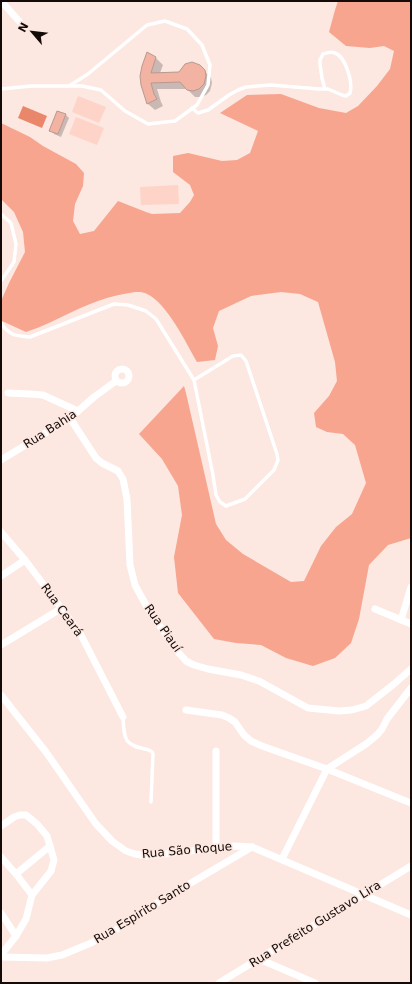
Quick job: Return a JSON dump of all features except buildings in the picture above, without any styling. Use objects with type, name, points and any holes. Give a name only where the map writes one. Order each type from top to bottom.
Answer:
[{"type":"street","points":[[1,1],[19,21]]},
{"type":"street","name":"Rua Bahia","points":[[1,460],[70,418],[94,397],[116,381]]},
{"type":"street","points":[[8,393],[43,396],[78,411]]},
{"type":"street","name":"Rua Piauí","points":[[70,418],[96,458],[102,463],[118,471],[123,479],[127,499],[130,565],[135,585],[148,609],[186,661],[194,666],[241,674],[259,681],[308,708],[339,711],[352,710],[366,706],[411,669]]},
{"type":"street","name":"Rua Ceará","points":[[1,532],[25,560],[80,632],[123,717]]},
{"type":"street","points":[[1,576],[25,560]]},
{"type":"street","points":[[401,620],[411,587]]},
{"type":"street","points":[[1,644],[62,608]]},
{"type":"street","points":[[375,609],[411,624]]},
{"type":"street","points":[[282,859],[327,769],[366,744],[377,735],[387,719],[411,688]]},
{"type":"street","name":"Rua São Roque","points":[[1,695],[46,752],[96,824],[112,841],[126,851],[146,856],[216,847],[252,847],[411,915]]},
{"type":"street","points":[[186,710],[222,715],[235,722],[244,735],[251,741],[327,769],[411,803]]},
{"type":"street","points":[[216,751],[216,847]]},
{"type":"street","points":[[1,826],[14,817],[26,815],[37,824],[47,836],[54,860],[52,871],[32,895],[26,919],[16,936],[1,956]]},
{"type":"street","points":[[16,874],[50,846]]},
{"type":"street","name":"Rua Espirito Santo","points":[[1,956],[47,958],[91,943],[252,847]]},
{"type":"street","points":[[1,857],[32,895]]},
{"type":"street","name":"Rua Prefeito Gustavo Lira","points":[[219,983],[411,866]]},
{"type":"street","points":[[1,913],[16,936]]},
{"type":"street","points":[[259,959],[315,983]]},
{"type":"lane","points":[[1,89],[31,86],[69,86],[82,86],[102,90],[125,111],[148,124],[175,121],[197,105],[208,85],[210,65],[202,45],[187,29],[165,22],[147,25],[88,74],[69,86]]},
{"type":"lane","points":[[192,108],[198,113],[208,110],[238,90],[246,87],[271,85],[319,89],[325,89],[328,89],[346,96],[350,93],[351,88],[345,63],[337,53],[331,52],[323,54],[320,60],[325,89]]},
{"type":"lane","points":[[1,214],[11,223],[16,244],[14,262],[1,281]]},
{"type":"lane","points":[[1,323],[5,329],[16,336],[30,337],[114,304],[128,305],[146,310],[156,319],[194,380],[216,495],[220,502],[226,506],[245,499],[274,470],[278,460],[277,454],[246,361],[241,355],[233,356],[194,380]]},
{"type":"lane","points":[[123,717],[124,736],[128,742],[133,746],[149,750],[153,754],[151,802]]},
{"type":"shaded area","points":[[338,1],[411,1],[411,538],[388,545],[369,565],[359,619],[351,643],[335,658],[313,666],[286,658],[261,645],[214,639],[178,593],[174,557],[182,515],[178,486],[162,459],[139,434],[184,386],[216,524],[226,540],[243,554],[291,582],[304,581],[321,546],[336,527],[352,514],[366,483],[355,445],[343,434],[327,432],[316,427],[314,413],[329,396],[337,381],[335,362],[318,302],[300,294],[281,292],[251,296],[219,311],[213,328],[218,346],[215,360],[197,362],[169,314],[154,299],[143,292],[133,292],[99,301],[26,332],[2,321],[1,301],[25,252],[23,232],[14,212],[1,199],[1,123],[30,137],[76,164],[84,173],[83,186],[75,204],[73,221],[80,234],[94,231],[118,201],[152,214],[180,213],[194,195],[190,185],[173,172],[173,156],[188,153],[222,161],[237,160],[250,153],[258,131],[220,113],[247,95],[281,94],[319,108],[346,113],[358,106],[377,86],[390,69],[394,51],[384,46],[370,48],[346,46],[329,32]]},
{"type":"shaded area","points":[[78,96],[106,107],[99,123],[72,112]]},
{"type":"shaded area","points":[[23,106],[47,116],[42,128],[18,118]]},
{"type":"shaded area","points":[[76,117],[104,128],[97,145],[69,134]]},
{"type":"shaded area","points":[[178,185],[179,204],[141,205],[140,187]]}]
